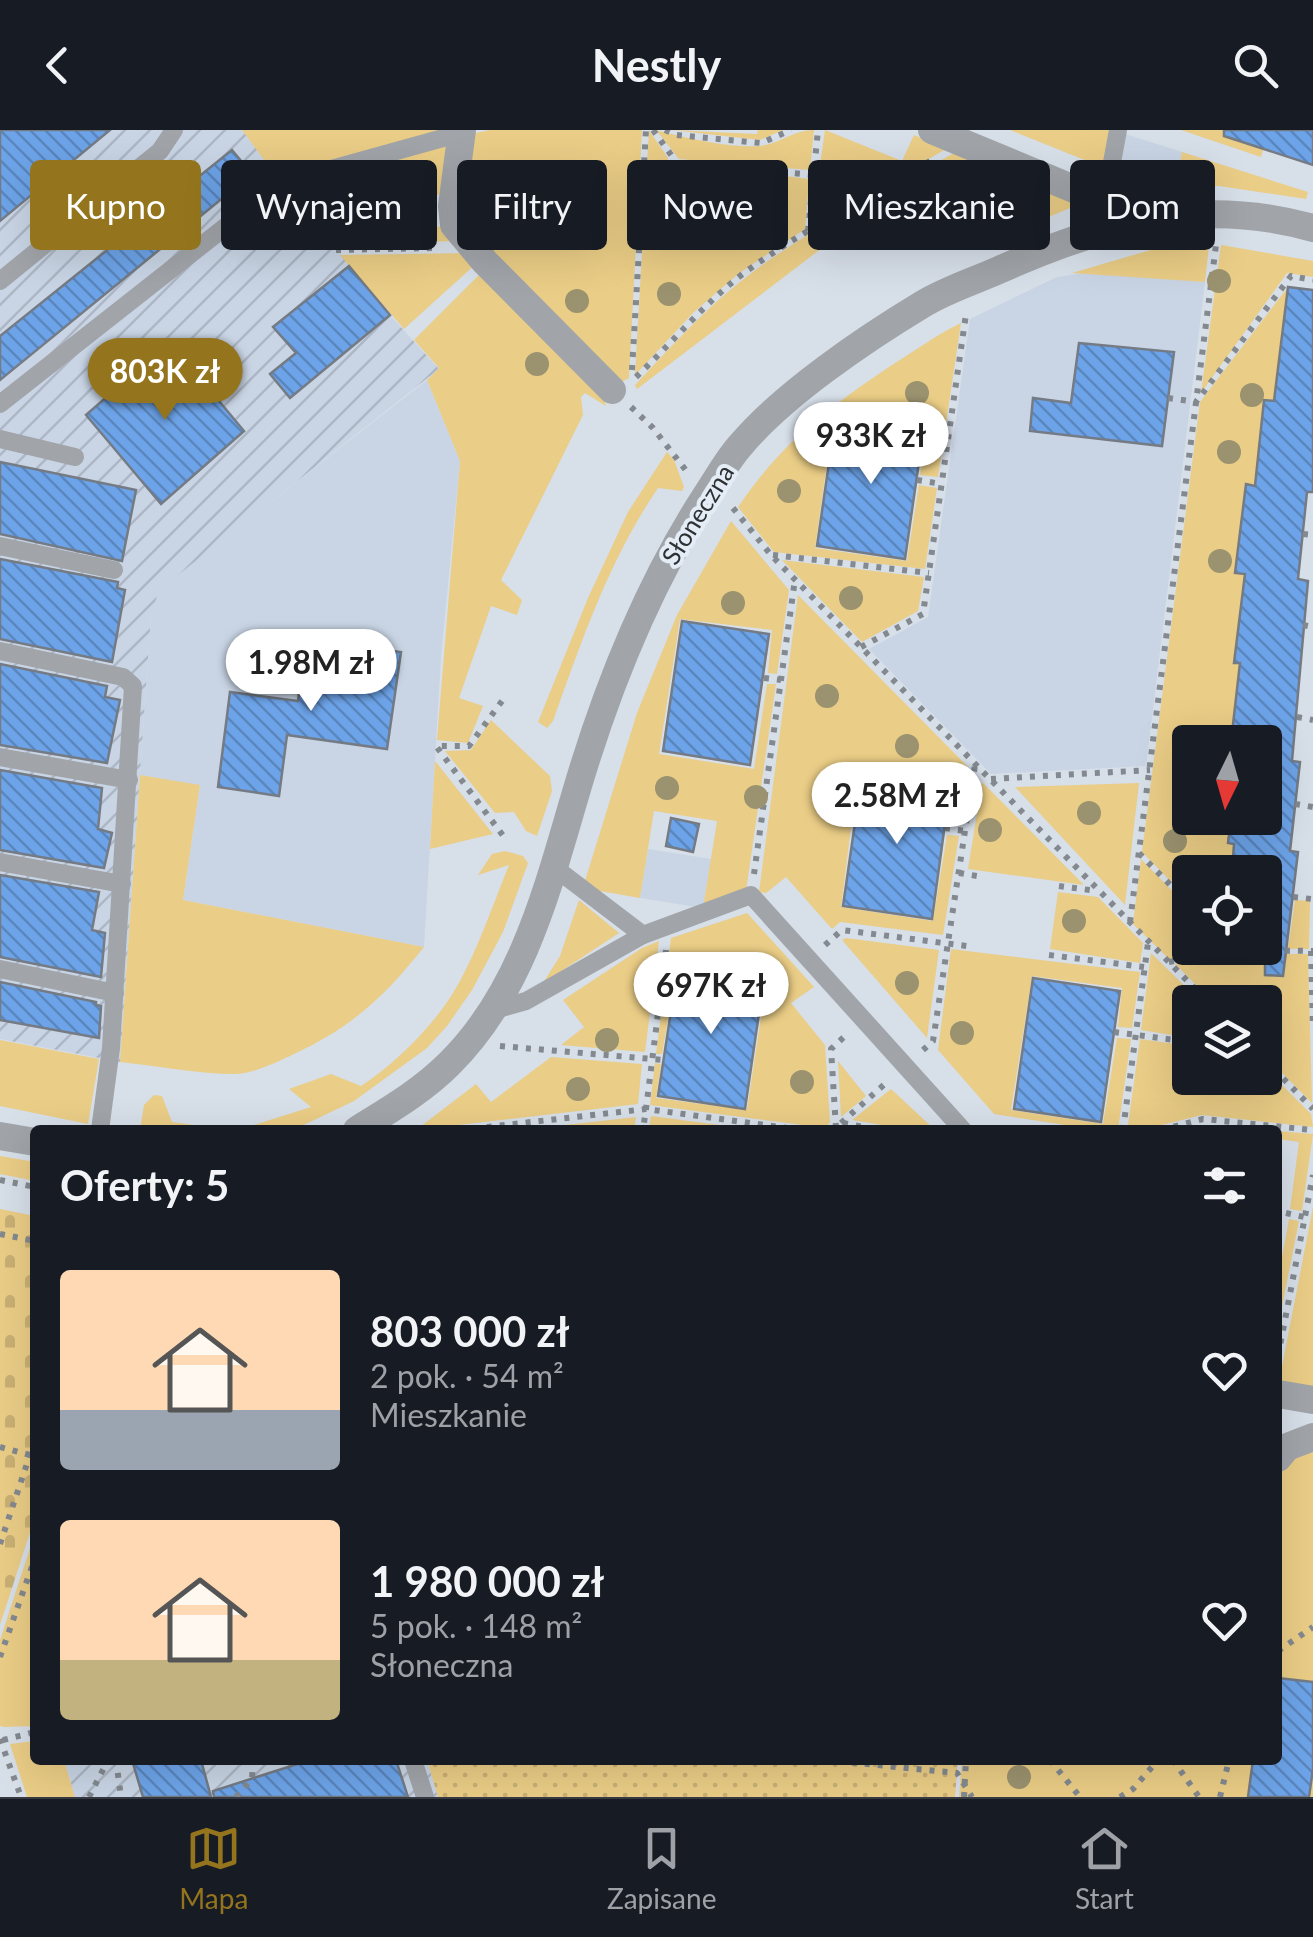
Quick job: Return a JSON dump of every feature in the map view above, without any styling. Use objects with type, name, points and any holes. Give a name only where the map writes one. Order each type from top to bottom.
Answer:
[{"type":"street","points":[[932,130],[1070,186]]},
{"type":"street","points":[[458,160],[461,131]]},
{"type":"street","points":[[457,169],[452,216],[457,229]]},
{"type":"street","name":"Słoneczna","points":[[1215,212],[1313,228]]},
{"type":"street","name":"Słoneczna","points":[[365,1125],[406,1100],[450,1064],[490,1011],[530,942],[581,776],[645,602],[678,539],[738,447],[828,370],[926,302],[1070,241]]},
{"type":"street","points":[[475,250],[612,390]]},
{"type":"street","points":[[0,1136],[30,1141]]},
{"type":"street","points":[[1282,1395],[1313,1400]]},
{"type":"street","points":[[1282,1453],[1313,1436]]},
{"type":"lane","points":[[0,281],[160,152],[174,130]]},
{"type":"lane","points":[[1112,160],[1118,130]]},
{"type":"lane","points":[[0,404],[281,183],[461,131]]},
{"type":"lane","points":[[0,439],[75,457]]},
{"type":"lane","points":[[0,546],[114,570]]},
{"type":"lane","points":[[0,652],[130,680],[134,694],[115,993],[101,1125]]},
{"type":"lane","points":[[0,757],[129,780]]},
{"type":"lane","points":[[0,862],[122,884]]},
{"type":"lane","points":[[554,868],[644,935]]},
{"type":"lane","points":[[490,1011],[526,1002],[644,935],[751,895],[958,1125]]},
{"type":"lane","points":[[0,969],[115,993]]},
{"type":"lane","points":[[415,1765],[424,1797]]},
{"type":"path","points":[[649,130],[674,159]]},
{"type":"path","points":[[649,130],[632,382],[740,276],[808,232]]},
{"type":"path","points":[[665,130],[676,135],[761,143],[790,130]]},
{"type":"path","points":[[815,160],[818,130]]},
{"type":"path","points":[[932,160],[963,142]]},
{"type":"path","points":[[1130,923],[1214,260]]},
{"type":"path","points":[[1196,402],[1291,276],[1313,280]]},
{"type":"path","points":[[861,648],[923,614],[971,282]]},
{"type":"path","points":[[612,390],[653,428],[692,478]]},
{"type":"path","points":[[1168,398],[1196,402]]},
{"type":"path","points":[[917,480],[942,484]]},
{"type":"path","points":[[729,503],[771,555],[1191,985]]},
{"type":"path","points":[[1303,534],[1313,535]]},
{"type":"path","points":[[771,555],[929,572]]},
{"type":"path","points":[[751,895],[795,579]]},
{"type":"path","points":[[1303,626],[1313,627]]},
{"type":"path","points":[[764,678],[781,680]]},
{"type":"path","points":[[502,701],[469,746],[436,746],[504,837]]},
{"type":"path","points":[[1297,717],[1313,720]]},
{"type":"path","points":[[933,1041],[975,764]]},
{"type":"path","points":[[990,779],[1150,770]]},
{"type":"path","points":[[1295,804],[1313,807]]},
{"type":"path","points":[[944,828],[965,831]]},
{"type":"path","points":[[1139,853],[1172,887]]},
{"type":"path","points":[[958,873],[978,876]]},
{"type":"path","points":[[1059,886],[1099,892]]},
{"type":"path","points":[[1292,897],[1312,899]]},
{"type":"path","points":[[644,1125],[669,927]]},
{"type":"path","points":[[809,960],[842,930],[967,946]]},
{"type":"path","points":[[1126,1125],[1148,942]]},
{"type":"path","points":[[1282,950],[1312,951],[1313,1029]]},
{"type":"path","points":[[1049,955],[1144,967]]},
{"type":"path","points":[[1168,962],[1172,961]]},
{"type":"path","points":[[836,1125],[831,1049],[863,1020]]},
{"type":"path","points":[[1114,1032],[1172,1039]]},
{"type":"path","points":[[496,1046],[664,1060]]},
{"type":"path","points":[[1282,1077],[1313,1108]]},
{"type":"path","points":[[507,1125],[646,1110],[763,1125]]},
{"type":"path","points":[[1180,1125],[1203,1119],[1263,1125]]},
{"type":"path","points":[[1282,1127],[1313,1130]]},
{"type":"path","points":[[1282,1335],[1313,1174]]},
{"type":"path","points":[[0,1180],[30,1186]]},
{"type":"path","points":[[1286,1213],[1304,1217]]},
{"type":"path","points":[[0,1234],[30,1240]]},
{"type":"path","points":[[0,1447],[30,1455],[0,1544]]},
{"type":"path","points":[[0,1657],[30,1572]]},
{"type":"path","points":[[1282,1648],[1313,1627]]},
{"type":"path","points":[[21,1797],[1,1740],[30,1733]]},
{"type":"path","points":[[89,1797],[105,1765]]},
{"type":"path","points":[[117,1765],[121,1797]]},
{"type":"path","points":[[236,1797],[252,1779],[253,1765]]},
{"type":"path","points":[[876,1765],[957,1773],[972,1797]]},
{"type":"path","points":[[964,1797],[966,1765]]},
{"type":"path","points":[[1054,1765],[1080,1797]]},
{"type":"path","points":[[1120,1797],[1133,1789],[1154,1765]]},
{"type":"path","points":[[1177,1765],[1199,1797]]},
{"type":"path","points":[[1220,1797],[1228,1765]]},
{"type":"shaded area","points":[[0,130],[242,130],[266,160],[221,160],[221,250],[338,250],[439,369],[159,590],[151,615],[120,1062],[0,1039]]},
{"type":"shaded area","points":[[1122,133],[1182,152],[1181,160],[1118,160]]},
{"type":"shaded area","points":[[1091,272],[1205,282],[1146,766],[991,774],[869,649],[928,617],[970,319],[1057,277]]},
{"type":"shaded area","points":[[427,380],[460,461],[441,657],[424,947],[183,900],[200,786],[140,775],[151,615],[159,589]]},
{"type":"shaded area","points":[[648,849],[711,859],[703,908],[640,898]]},
{"type":"shaded area","points":[[65,1765],[428,1765],[438,1797],[75,1797]]},
{"type":"green space","points":[[242,130],[449,130],[344,160],[264,160]]},
{"type":"green space","points":[[490,130],[642,130],[640,160],[627,160],[627,250],[636,250],[629,378],[614,386],[484,250],[607,250],[607,160],[466,160],[466,135]]},
{"type":"green space","points":[[649,130],[668,158],[647,160]]},
{"type":"green space","points":[[656,130],[707,142],[748,146],[767,145],[814,130],[808,170],[788,168],[788,160],[679,159]]},
{"type":"green space","points":[[671,130],[757,134],[758,130],[783,130],[760,140]]},
{"type":"green space","points":[[825,130],[900,160],[821,160]]},
{"type":"green space","points":[[1010,130],[1113,130],[1108,160],[1085,160]]},
{"type":"green space","points":[[1181,130],[1269,130],[1261,157]]},
{"type":"green space","points":[[914,135],[946,149],[927,160],[902,160]]},
{"type":"green space","points":[[449,139],[442,194],[437,195],[437,160],[379,160]]},
{"type":"green space","points":[[1182,152],[1207,160],[1180,160]]},
{"type":"green space","points":[[964,153],[977,160],[941,160]]},
{"type":"green space","points":[[1215,162],[1308,192],[1306,199],[1215,186]]},
{"type":"green space","points":[[788,176],[808,179],[805,229],[788,240]]},
{"type":"green space","points":[[1050,187],[1070,197],[1070,208],[1050,216]]},
{"type":"green space","points":[[448,225],[457,241],[437,242],[437,227]]},
{"type":"green space","points":[[808,235],[808,250],[820,250],[637,389],[635,385],[699,319]]},
{"type":"green space","points":[[1221,245],[1313,261],[1313,277],[1287,273],[1201,393]]},
{"type":"green space","points":[[642,250],[774,250],[738,274],[693,313],[635,375]]},
{"type":"green space","points":[[1151,250],[1209,250],[1205,282],[1072,273]]},
{"type":"green space","points":[[469,253],[477,263],[404,329],[340,255]]},
{"type":"green space","points":[[484,270],[600,385],[606,406],[585,393],[581,397],[583,415],[501,580],[522,600],[517,615],[491,606],[459,698],[483,706],[468,743],[437,740],[460,461],[427,380],[439,368],[414,340]]},
{"type":"green space","points":[[1288,287],[1274,401],[1264,400],[1255,486],[1245,484],[1235,572],[1245,574],[1234,662],[1240,663],[1233,725],[1172,725],[1172,835],[1229,835],[1228,842],[1234,844],[1233,855],[1172,855],[1172,883],[1142,852],[1200,402]]},
{"type":"green space","points":[[961,323],[938,477],[920,475],[927,425],[834,413],[815,548],[907,561],[919,485],[937,488],[925,569],[774,552],[738,507],[754,484],[825,413],[889,367]]},
{"type":"green space","points":[[667,452],[684,487],[682,491],[658,488],[625,543],[547,728],[538,722],[588,598],[628,512]]},
{"type":"green space","points":[[731,521],[789,590],[777,674],[768,673],[772,630],[680,619],[659,754],[754,769],[767,684],[776,684],[746,891],[703,908],[717,821],[654,811],[640,898],[594,890],[584,884],[637,713],[677,615]]},
{"type":"green space","points":[[782,560],[924,577],[918,611],[862,642]]},
{"type":"green space","points":[[798,595],[968,767],[961,825],[948,823],[953,786],[858,772],[841,907],[933,921],[947,835],[959,836],[943,935],[840,922],[832,929],[786,877],[766,893],[759,892]]},
{"type":"green space","points":[[491,720],[550,776],[552,791],[537,836],[526,831],[514,812],[495,813],[445,751],[471,750]]},
{"type":"green space","points":[[435,761],[493,834],[430,849]]},
{"type":"green space","points":[[140,775],[200,785],[183,900],[424,947],[381,996],[350,1021],[315,1044],[266,1067],[222,1074],[120,1062]]},
{"type":"green space","points":[[982,782],[1084,885],[968,869]]},
{"type":"green space","points":[[1139,783],[1125,905],[1015,787],[1016,787]]},
{"type":"green space","points":[[505,851],[523,856],[528,863],[503,932],[472,990],[447,1026],[427,1048],[354,1101],[303,1125],[254,1125],[311,1107],[289,1089],[331,1074],[361,1086],[387,1067],[435,1019],[461,980],[509,865],[478,875],[492,854]]},
{"type":"green space","points":[[1141,859],[1172,891],[1172,958],[1133,924]]},
{"type":"green space","points":[[1058,892],[1098,897],[1143,943],[1140,963],[1050,949]]},
{"type":"green space","points":[[579,900],[619,933],[543,983],[560,956]]},
{"type":"green space","points":[[1295,900],[1310,901],[1309,949],[1282,949],[1282,942],[1289,943]]},
{"type":"green space","points":[[747,913],[814,987],[791,1003],[825,1045],[828,1125],[650,1105],[655,1063],[661,1064],[656,1098],[747,1110],[767,978],[677,963],[662,1054],[656,1054],[671,938]]},
{"type":"green space","points":[[842,940],[939,950],[927,1038]]},
{"type":"green space","points":[[659,941],[645,1052],[561,1045],[584,1027],[563,1000]]},
{"type":"green space","points":[[951,949],[1140,972],[1132,1028],[1118,1027],[1122,988],[1032,976],[1011,1110],[1103,1124],[1117,1038],[1131,1039],[1119,1125],[1066,1125],[994,1114],[938,1050]]},
{"type":"green space","points":[[1151,953],[1184,985],[1172,985],[1172,1035],[1141,1030]]},
{"type":"green space","points":[[1282,954],[1308,954],[1312,1103],[1282,1073],[1282,985],[1196,985],[1176,965],[1282,965]]},
{"type":"green space","points":[[1140,1039],[1172,1043],[1172,1095],[1282,1095],[1282,1085],[1311,1114],[1313,1127],[1202,1115],[1162,1125],[1128,1125]]},
{"type":"green space","points":[[0,1040],[99,1059],[88,1124],[0,1106]]},
{"type":"green space","points":[[551,1057],[642,1064],[638,1104],[459,1125],[423,1125],[476,1084],[491,1102]]},
{"type":"green space","points":[[838,1061],[866,1096],[841,1117]]},
{"type":"green space","points":[[891,1089],[930,1125],[882,1125],[852,1120]]},
{"type":"green space","points":[[154,1095],[162,1096],[172,1122],[194,1125],[141,1125],[144,1105]]},
{"type":"green space","points":[[651,1116],[720,1125],[650,1125]]},
{"type":"green space","points":[[636,1117],[635,1125],[565,1125]]},
{"type":"green space","points":[[1282,1131],[1313,1134],[1302,1211],[1290,1209],[1299,1142],[1282,1140]]},
{"type":"green space","points":[[0,1156],[30,1161],[30,1180],[0,1174]]},
{"type":"green space","points":[[1313,1207],[1313,1392],[1282,1388],[1282,1366]]},
{"type":"green space","points":[[0,1209],[30,1215],[30,1532],[0,1625]]},
{"type":"green space","points":[[1289,1219],[1299,1221],[1282,1307],[1282,1257]]},
{"type":"green space","points":[[1313,1446],[1313,1797],[959,1797],[962,1765],[1282,1765],[1284,1463]]},
{"type":"green space","points":[[30,1548],[30,1726],[0,1726],[0,1640]]},
{"type":"green space","points":[[30,1742],[30,1765],[65,1765],[75,1797],[27,1797],[10,1744]]},
{"type":"green space","points":[[428,1765],[958,1765],[955,1797],[438,1797]]},
{"type":"building","points":[[0,130],[110,130],[74,160],[30,160],[30,196],[0,221]]},
{"type":"building","points":[[1224,130],[1313,130],[1313,165],[1224,136]]},
{"type":"building","points":[[232,150],[240,160],[221,160],[221,199],[201,216],[201,175]]},
{"type":"building","points":[[107,250],[159,250],[0,380],[0,336]]},
{"type":"building","points":[[349,266],[390,315],[290,398],[270,374],[296,353],[273,327]]},
{"type":"building","points":[[1288,287],[1313,290],[1313,492],[1307,492],[1298,579],[1308,581],[1292,761],[1300,762],[1290,851],[1298,852],[1283,976],[1265,975],[1265,965],[1282,965],[1282,855],[1233,855],[1234,844],[1228,843],[1229,835],[1282,835],[1282,725],[1233,725],[1240,663],[1234,663],[1245,574],[1235,573],[1246,484],[1255,486],[1264,400],[1274,401]]},
{"type":"building","points":[[170,342],[244,431],[161,504],[86,415]]},
{"type":"building","points":[[1079,343],[1174,352],[1162,446],[1030,431],[1033,398],[1071,403]]},
{"type":"building","points":[[836,414],[924,427],[905,559],[817,546]]},
{"type":"building","points":[[0,462],[136,490],[122,561],[0,534]]},
{"type":"building","points":[[0,559],[118,582],[117,588],[125,590],[112,662],[0,639]]},
{"type":"building","points":[[682,621],[769,634],[750,765],[663,751]]},
{"type":"building","points":[[306,640],[401,652],[387,749],[287,735],[279,796],[218,787],[230,692],[298,701]]},
{"type":"building","points":[[0,664],[107,686],[105,697],[120,700],[107,763],[0,745]]},
{"type":"building","points":[[0,770],[102,788],[98,829],[112,833],[104,868],[0,850]]},
{"type":"building","points":[[862,774],[950,787],[932,919],[843,906]]},
{"type":"building","points":[[671,818],[699,824],[693,852],[666,846]]},
{"type":"building","points":[[0,875],[99,892],[92,930],[105,933],[101,977],[0,957]]},
{"type":"building","points":[[678,965],[764,979],[745,1109],[658,1096]]},
{"type":"building","points":[[1033,978],[1120,991],[1101,1122],[1014,1109]]},
{"type":"building","points":[[0,982],[96,1002],[101,1006],[99,1038],[0,1020]]},
{"type":"building","points":[[1282,1678],[1313,1682],[1313,1769],[1309,1797],[1248,1797],[1252,1765],[1282,1765]]},
{"type":"building","points":[[133,1765],[202,1765],[211,1797],[143,1797]]},
{"type":"building","points":[[294,1765],[398,1765],[408,1797],[214,1797],[213,1791]]}]
